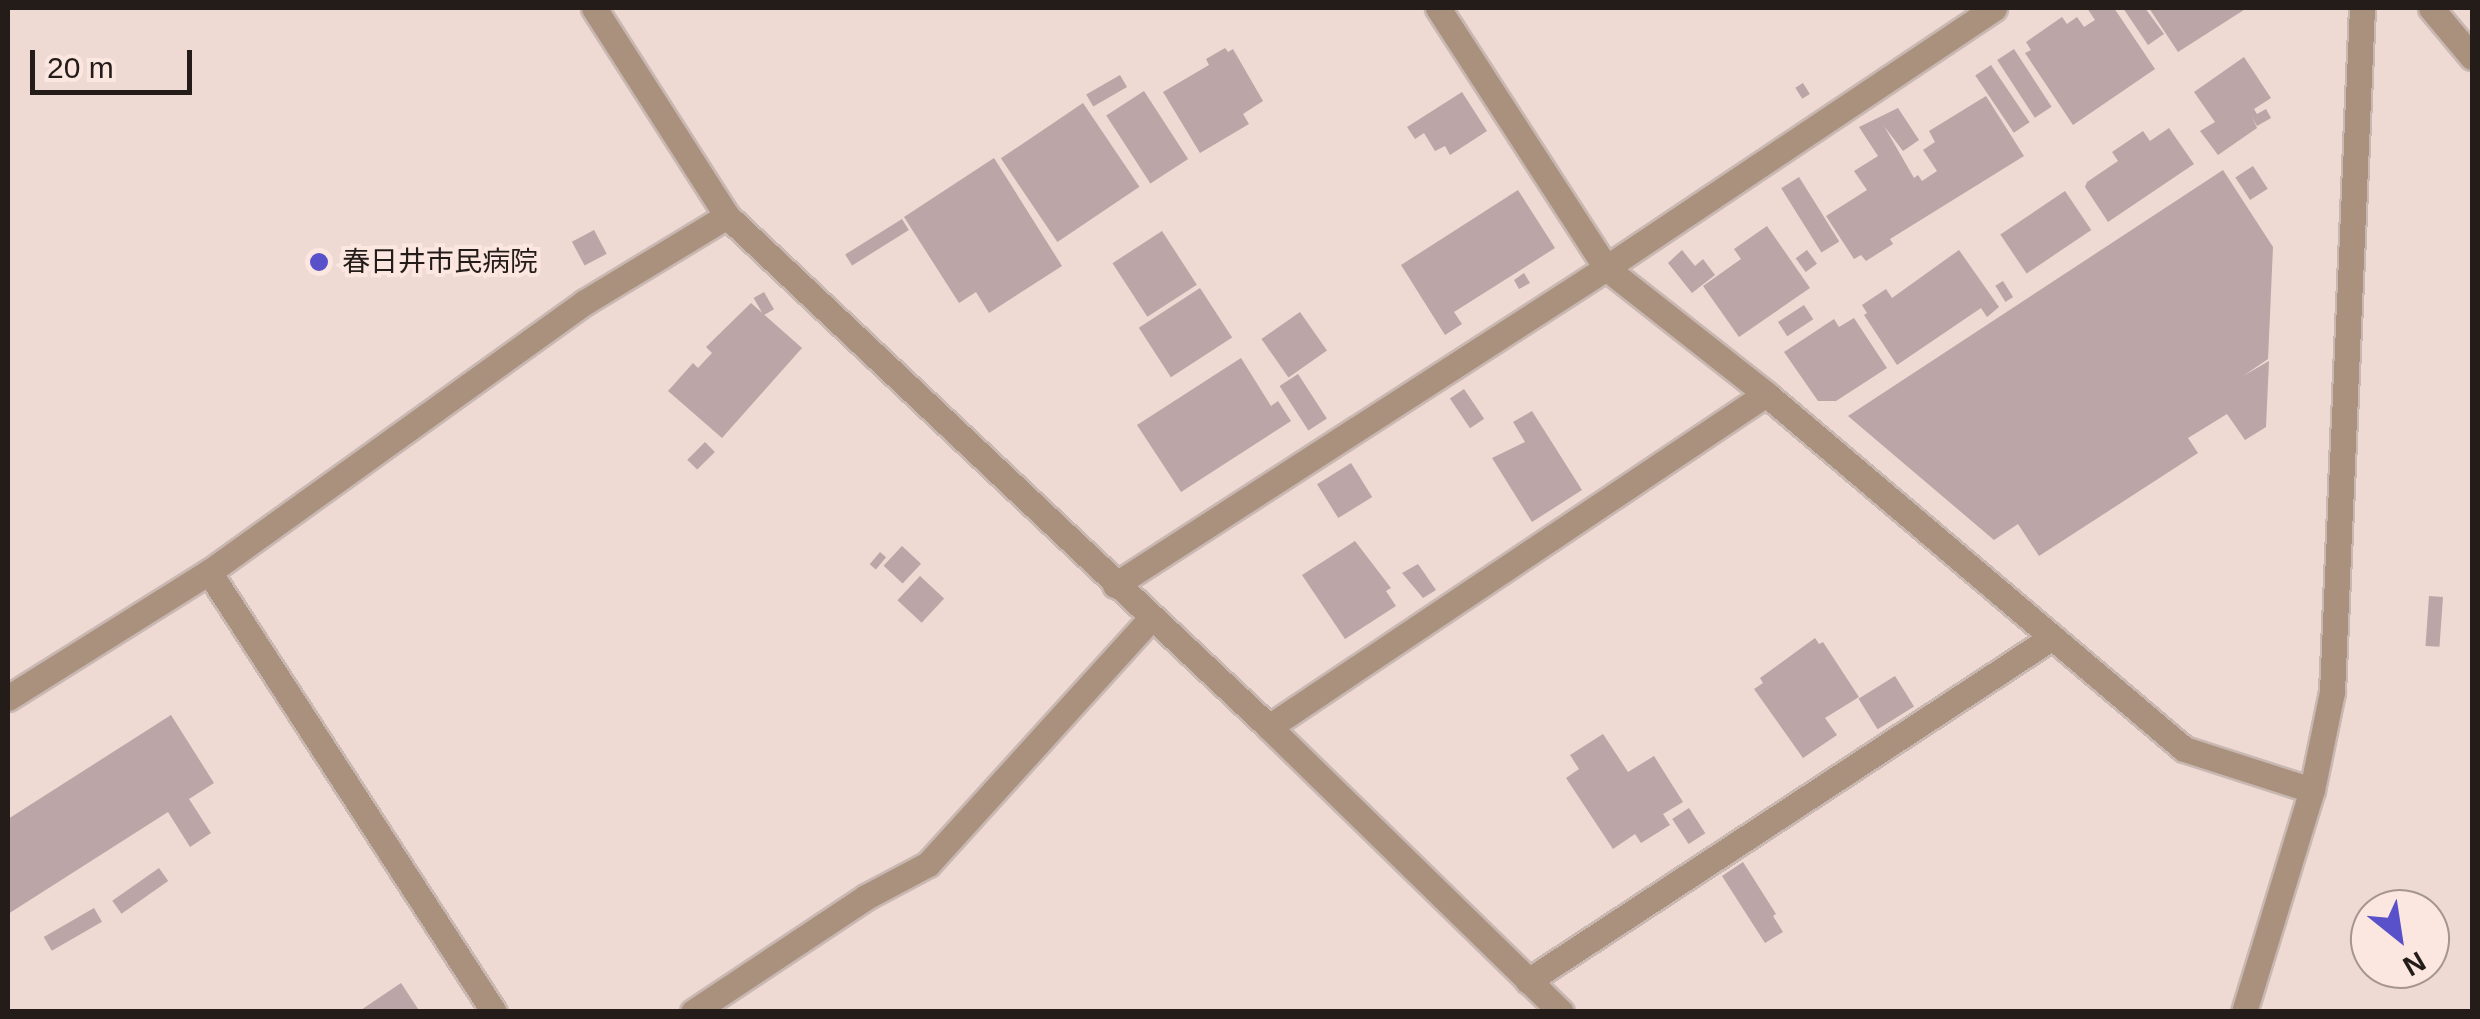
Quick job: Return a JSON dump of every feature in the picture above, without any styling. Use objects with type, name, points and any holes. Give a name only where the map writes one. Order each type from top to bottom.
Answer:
[{"type":"street","points":[[594,8],[727,216],[1268,727],[1561,1012]]},
{"type":"street","points":[[1438,8],[1606,268],[1766,394],[2184,749],[2312,790]]},
{"type":"street","points":[[1115,585],[1606,268],[1994,8]]},
{"type":"street","points":[[2244,1012],[2312,790],[2332,692],[2362,8]]},
{"type":"street","points":[[2431,8],[2472,57]]},
{"type":"street","points":[[8,698],[210,572],[585,302],[727,216]]},
{"type":"street","points":[[1268,727],[1766,394]]},
{"type":"street","points":[[210,572],[494,1012]]},
{"type":"street","points":[[693,1012],[866,897],[928,864],[1151,618]]},
{"type":"street","points":[[1528,981],[2051,638]]},
{"type":"building","points":[[2087,8],[2114,8],[2155,69],[2073,125],[2025,53],[2031,50],[2026,42],[2062,17],[2067,24],[2077,17],[2084,27],[2095,20]]},
{"type":"building","points":[[2123,8],[2145,8],[2164,34],[2148,45]]},
{"type":"building","points":[[2149,8],[2247,8],[2178,52]]},
{"type":"building","points":[[1225,48],[1228,52],[1233,49],[1263,101],[1243,114],[1249,124],[1200,153],[1163,92],[1209,65],[1206,59]]},
{"type":"building","points":[[2014,49],[2052,107],[2035,118],[1997,60]]},
{"type":"building","points":[[2244,57],[2271,98],[2254,109],[2257,114],[2266,109],[2271,118],[2257,126],[2252,117],[2257,128],[2218,155],[2200,131],[2215,122],[2194,92]]},
{"type":"building","points":[[1991,65],[2030,122],[2014,133],[1975,76]]},
{"type":"building","points":[[1120,75],[1127,87],[1093,107],[1086,94]]},
{"type":"building","points":[[1803,83],[1810,94],[1802,99],[1795,88]]},
{"type":"building","points":[[1144,91],[1188,159],[1150,183],[1106,116]]},
{"type":"building","points":[[1462,92],[1487,131],[1450,155],[1445,146],[1435,151],[1424,133],[1415,139],[1407,127]]},
{"type":"building","points":[[1986,96],[2024,156],[1890,239],[1893,244],[1866,261],[1861,255],[1854,259],[1826,216],[1867,190],[1854,171],[1878,156],[1859,127],[1898,108],[1919,140],[1903,151],[1884,126],[1914,178],[1918,175],[1922,181],[1937,171],[1923,150],[1935,142],[1929,131]]},
{"type":"building","points":[[1083,103],[1139,187],[1057,242],[1001,158]]},
{"type":"building","points":[[2169,128],[2194,164],[2108,222],[2085,187],[2087,182],[2118,161],[2112,152],[2143,131],[2150,141]]},
{"type":"building","points":[[994,158],[1062,266],[989,313],[976,292],[959,303],[904,217]]},
{"type":"building","points":[[2253,166],[2268,189],[2250,200],[2235,177]]},
{"type":"building","points":[[2223,170],[2273,247],[2268,359],[2243,376],[2269,361],[2266,427],[2245,440],[2227,414],[2188,438],[2198,453],[2039,556],[2018,524],[1994,540],[1848,416]]},
{"type":"building","points":[[1799,177],[1839,241],[1821,253],[1781,188]]},
{"type":"building","points":[[1518,190],[1555,248],[1454,312],[1462,324],[1445,335],[1401,265]]},
{"type":"building","points":[[2065,191],[2091,230],[2027,274],[2000,235]]},
{"type":"building","points":[[902,219],[909,230],[852,266],[845,255]]},
{"type":"building","points":[[1767,226],[1810,288],[1739,337],[1703,286],[1741,259],[1734,249]]},
{"type":"building","points":[[594,230],[607,254],[585,266],[572,242]]},
{"type":"building","points":[[1162,231],[1197,285],[1147,317],[1113,263]]},
{"type":"building","points":[[1682,250],[1695,266],[1703,259],[1715,275],[1692,293],[1668,263]]},
{"type":"building","points":[[1807,250],[1817,264],[1806,272],[1796,258]]},
{"type":"building","points":[[1959,250],[1999,307],[1987,317],[1981,308],[1897,365],[1864,315],[1867,313],[1862,305],[1886,289],[1892,298]]},
{"type":"building","points":[[1524,273],[1530,283],[1519,289],[1514,280]]},
{"type":"building","points":[[2003,281],[2013,297],[2005,302],[1995,286]]},
{"type":"building","points":[[1200,288],[1232,337],[1171,377],[1139,328]]},
{"type":"building","points":[[764,292],[774,309],[764,315],[754,298]]},
{"type":"building","points":[[751,303],[802,348],[722,438],[668,391],[693,363],[698,368],[712,353],[706,347]]},
{"type":"building","points":[[1804,305],[1813,319],[1787,336],[1778,322]]},
{"type":"building","points":[[1300,312],[1327,351],[1288,377],[1261,339]]},
{"type":"building","points":[[1854,318],[1887,368],[1836,401],[1818,401],[1784,352],[1834,319],[1839,327]]},
{"type":"building","points":[[1241,358],[1271,406],[1278,401],[1291,421],[1181,492],[1137,425]]},
{"type":"building","points":[[1298,374],[1327,418],[1308,430],[1280,386]]},
{"type":"building","points":[[1464,389],[1484,419],[1470,428],[1450,399]]},
{"type":"building","points":[[1532,411],[1582,490],[1532,522],[1492,458],[1525,442],[1513,422]]},
{"type":"building","points":[[705,442],[715,452],[697,470],[687,460]]},
{"type":"building","points":[[1351,463],[1372,497],[1338,518],[1317,484]]},
{"type":"building","points":[[1355,541],[1391,588],[1386,591],[1396,606],[1345,639],[1302,575]]},
{"type":"building","points":[[902,546],[921,564],[903,583],[884,566]]},
{"type":"building","points":[[880,552],[886,557],[876,569],[870,564]]},
{"type":"building","points":[[1418,564],[1436,590],[1423,598],[1402,573]]},
{"type":"building","points":[[920,576],[944,599],[922,623],[897,600]]},
{"type":"building","points":[[2429,596],[2443,597],[2439,647],[2426,646]]},
{"type":"building","points":[[1815,638],[1819,644],[1823,642],[1859,697],[1825,718],[1837,735],[1803,758],[1754,689],[1763,683],[1760,678]]},
{"type":"building","points":[[1895,676],[1914,707],[1878,729],[1859,699]]},
{"type":"building","points":[[171,715],[214,783],[189,799],[211,833],[190,847],[168,812],[8,914],[8,819]]},
{"type":"building","points":[[1603,734],[1628,772],[1654,756],[1683,802],[1663,814],[1670,825],[1641,843],[1635,834],[1613,849],[1566,778],[1579,769],[1570,755]]},
{"type":"building","points":[[1689,808],[1705,833],[1689,844],[1672,819]]},
{"type":"building","points":[[1743,862],[1783,932],[1765,943],[1722,876]]},
{"type":"building","points":[[159,868],[168,881],[121,914],[112,901]]},
{"type":"building","points":[[94,908],[102,922],[52,951],[44,937]]},
{"type":"building","points":[[401,983],[420,1012],[358,1012]]},
{"type":"place","name":"春日井市民病院","points":[[319,262]]}]
